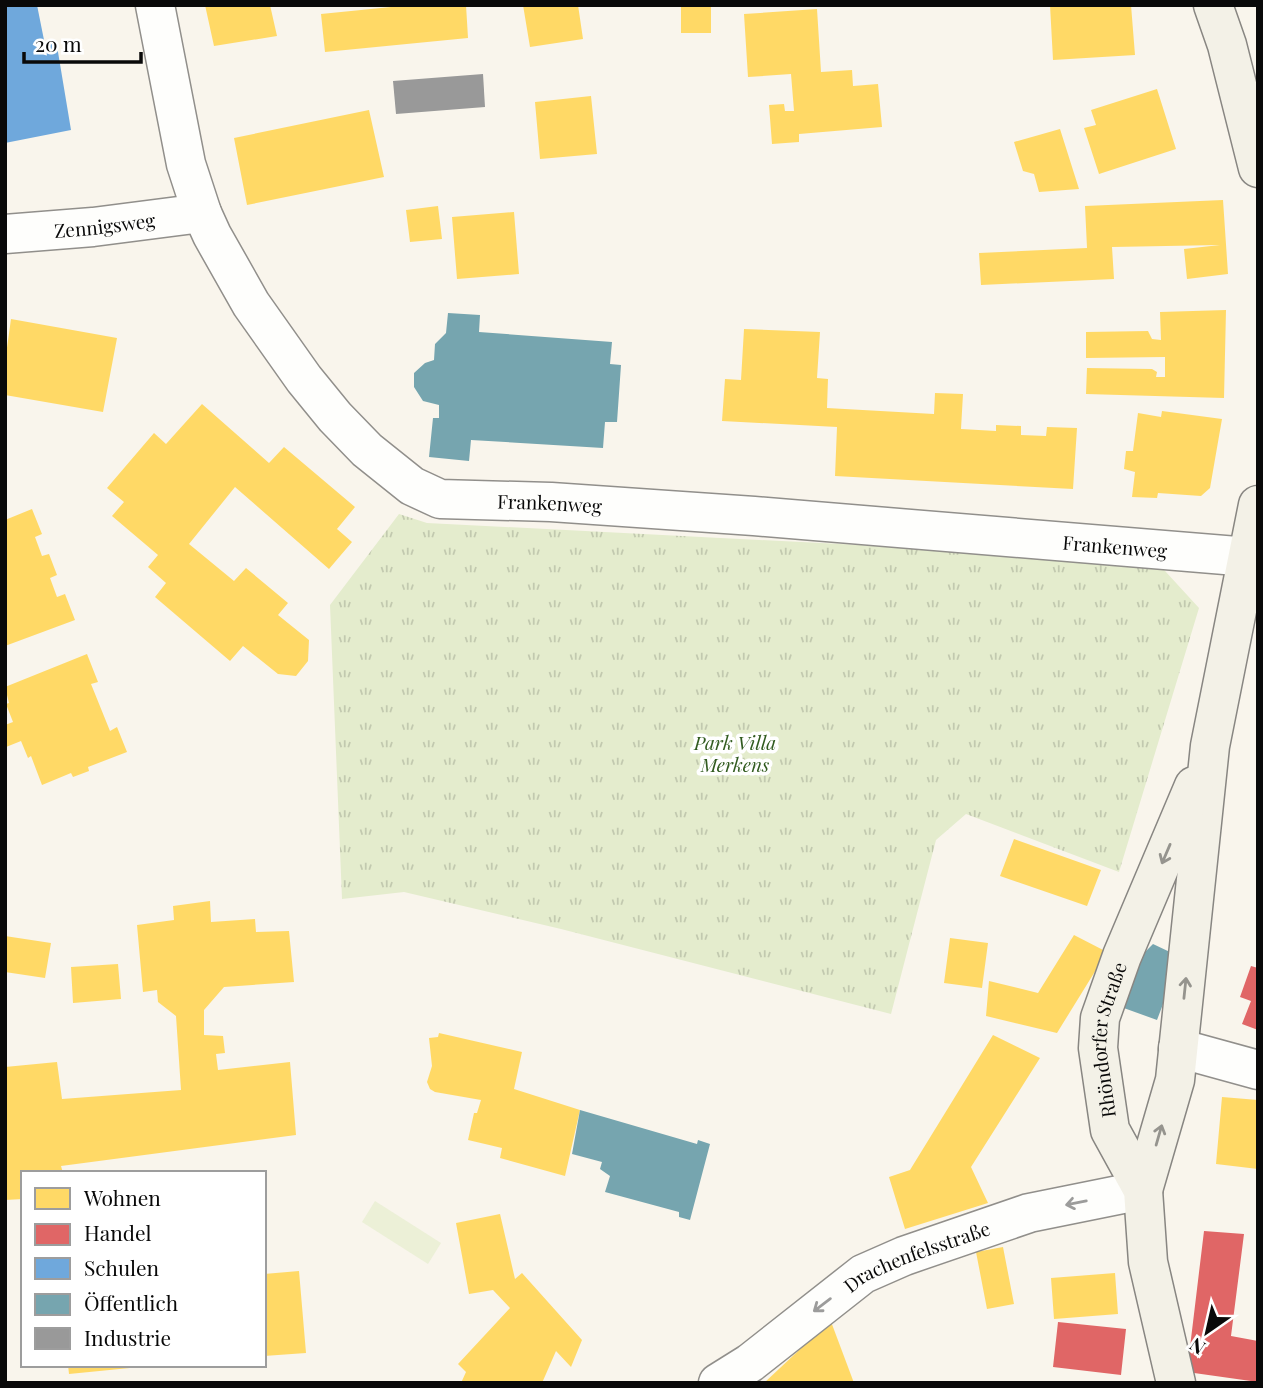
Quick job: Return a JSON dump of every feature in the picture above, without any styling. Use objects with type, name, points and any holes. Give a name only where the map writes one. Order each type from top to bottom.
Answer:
[{"type":"main road","points":[[1213,5],[1227,45],[1258,168]]},
{"type":"main road","name":"Rhöndorfer Straße","points":[[1176,1383],[1148,1262],[1143,1190],[1177,1064],[1210,746],[1258,505]]},
{"type":"main road","name":"Rhöndorfer Straße","points":[[1143,1190],[1110,1130],[1098,1048],[1100,1018],[1122,956],[1210,746]]},
{"type":"main road","points":[[1104,1082],[1120,1101],[1150,1101],[1163,1094],[1177,1064]]},
{"type":"street","name":"Frankenweg","points":[[155,5],[186,163],[202,214],[251,304],[276,343],[335,417],[390,471],[412,486],[440,499],[551,502],[754,516],[1249,557]]},
{"type":"street","name":"Zennigsweg","points":[[5,234],[202,214]]},
{"type":"street","points":[[1177,1064],[1258,1070]]},
{"type":"street","name":"Drachenfelsstraße","points":[[718,1383],[750,1363],[863,1274],[904,1256],[1028,1213],[1143,1190]]},
{"type":"green space","name":"Park Villa Merkens","points":[[399,514],[427,523],[1155,560],[1199,608],[1119,872],[966,814],[936,840],[891,1014],[561,929],[404,892],[342,899],[330,605]]},
{"type":"green space","points":[[375,1201],[441,1243],[428,1264],[362,1222]]},
{"type":"building: Wohnen","points":[[205,5],[270,5],[277,36],[214,46]]},
{"type":"building: Wohnen","points":[[390,5],[466,5],[468,38],[325,52],[321,14],[391,7]]},
{"type":"building: Wohnen","points":[[523,5],[578,5],[583,39],[530,47]]},
{"type":"building: Wohnen","points":[[681,5],[711,5],[711,33],[681,33]]},
{"type":"building: Wohnen","points":[[1050,5],[1131,5],[1135,55],[1053,60]]},
{"type":"building: Wohnen","points":[[817,9],[821,72],[852,70],[853,86],[878,84],[882,127],[799,134],[799,142],[772,144],[769,105],[784,104],[785,111],[794,111],[791,74],[748,77],[744,14]]},
{"type":"building: Wohnen","points":[[1157,89],[1176,149],[1099,174],[1084,128],[1096,125],[1091,110]]},
{"type":"building: Wohnen","points":[[591,96],[597,154],[540,159],[535,102]]},
{"type":"building: Wohnen","points":[[369,110],[384,177],[247,205],[234,138]]},
{"type":"building: Wohnen","points":[[1060,129],[1079,189],[1039,192],[1034,174],[1023,171],[1014,142]]},
{"type":"building: Wohnen","points":[[1223,200],[1228,274],[1187,279],[1184,249],[1220,245],[1112,247],[1114,279],[981,285],[979,253],[1087,248],[1085,206]]},
{"type":"building: Wohnen","points":[[438,206],[442,239],[410,242],[406,210]]},
{"type":"building: Wohnen","points":[[514,212],[519,274],[457,279],[452,217]]},
{"type":"building: Wohnen","points":[[1226,310],[1224,398],[1086,394],[1087,368],[1152,369],[1157,372],[1156,377],[1165,377],[1165,357],[1086,358],[1086,332],[1148,331],[1152,339],[1161,340],[1160,312]]},
{"type":"building: Wohnen","points":[[11,319],[117,338],[103,412],[5,395],[5,362]]},
{"type":"building: Wohnen","points":[[744,329],[820,332],[817,378],[828,379],[827,408],[934,414],[935,393],[963,394],[961,429],[996,431],[996,425],[1021,426],[1021,435],[1046,436],[1047,427],[1077,428],[1073,489],[835,476],[837,427],[722,421],[725,379],[741,380]]},
{"type":"building: Wohnen","points":[[202,404],[269,463],[284,447],[355,507],[337,529],[352,542],[329,569],[235,487],[189,544],[234,581],[246,568],[288,603],[278,615],[309,640],[308,661],[296,676],[278,674],[243,646],[230,661],[155,597],[166,583],[148,567],[158,555],[112,516],[124,502],[107,488],[154,433],[166,444]]},
{"type":"building: Wohnen","points":[[1162,411],[1222,419],[1210,488],[1201,496],[1158,493],[1157,498],[1132,497],[1135,472],[1124,469],[1126,451],[1133,451],[1138,413],[1161,417]]},
{"type":"building: Wohnen","points":[[32,509],[42,534],[35,537],[42,556],[49,554],[57,575],[50,578],[57,597],[65,594],[75,620],[5,646],[5,520]]},
{"type":"building: Wohnen","points":[[87,654],[98,682],[91,684],[110,731],[117,727],[127,752],[88,767],[89,771],[73,777],[71,773],[42,785],[31,756],[28,758],[21,741],[6,747],[5,745],[5,725],[13,722],[6,704],[9,703],[5,687]]},
{"type":"building: Wohnen","points":[[1014,839],[1101,870],[1087,906],[1000,876]]},
{"type":"building: Wohnen","points":[[210,901],[211,922],[255,919],[256,932],[289,931],[294,982],[224,987],[204,1010],[204,1035],[223,1036],[225,1053],[216,1054],[218,1070],[290,1062],[296,1135],[61,1166],[62,1171],[21,1171],[21,1199],[5,1200],[5,1067],[57,1062],[62,1099],[181,1090],[176,1016],[158,1002],[157,990],[143,992],[137,925],[174,920],[173,906]]},
{"type":"building: Wohnen","points":[[1074,935],[1107,952],[1057,1033],[986,1016],[989,981],[1038,993]]},
{"type":"building: Wohnen","points":[[5,936],[51,943],[45,978],[5,972]]},
{"type":"building: Wohnen","points":[[950,938],[988,943],[982,988],[944,983]]},
{"type":"building: Wohnen","points":[[118,964],[121,999],[73,1003],[71,967]]},
{"type":"building: Wohnen","points":[[439,1033],[522,1052],[514,1089],[580,1110],[565,1176],[500,1158],[502,1148],[468,1140],[474,1113],[477,1113],[481,1100],[435,1092],[427,1082],[432,1066],[429,1038],[438,1037]]},
{"type":"building: Wohnen","points":[[993,1035],[1040,1058],[971,1167],[988,1203],[905,1229],[889,1177],[910,1170]]},
{"type":"building: Wohnen","points":[[1222,1097],[1258,1100],[1258,1169],[1216,1164]]},
{"type":"building: Wohnen","points":[[500,1214],[515,1279],[522,1273],[582,1340],[571,1367],[556,1351],[542,1383],[461,1383],[466,1372],[458,1364],[510,1308],[493,1290],[469,1294],[456,1223]]},
{"type":"building: Wohnen","points":[[1003,1247],[1014,1304],[987,1309],[976,1252]]},
{"type":"building: Wohnen","points":[[299,1271],[306,1353],[266,1356],[266,1274]]},
{"type":"building: Wohnen","points":[[1115,1273],[1118,1314],[1054,1319],[1051,1278]]},
{"type":"building: Wohnen","points":[[830,1319],[854,1383],[764,1383],[796,1353]]},
{"type":"building: Wohnen","points":[[68,1367],[140,1367],[69,1374]]},
{"type":"building: Handel","points":[[1251,966],[1258,968],[1258,1030],[1242,1024],[1251,1001],[1240,997]]},
{"type":"building: Handel","points":[[1204,1231],[1244,1234],[1231,1336],[1258,1341],[1258,1382],[1187,1372]]},
{"type":"building: Handel","points":[[1058,1322],[1126,1329],[1121,1375],[1053,1367]]},
{"type":"building: Schulen","points":[[5,5],[37,5],[45,45],[56,40],[71,130],[5,143]]},
{"type":"building: Öffentlich","points":[[448,313],[480,315],[479,332],[612,342],[610,364],[621,365],[617,422],[605,422],[603,448],[471,440],[469,461],[429,457],[433,418],[439,418],[439,405],[423,401],[414,387],[414,373],[425,363],[434,360],[435,344],[446,333]]},
{"type":"building: Öffentlich","points":[[1153,944],[1172,953],[1174,975],[1157,1020],[1121,1007],[1137,960]]},
{"type":"building: Öffentlich","points":[[580,1110],[697,1144],[698,1140],[710,1144],[690,1220],[679,1217],[679,1212],[605,1192],[610,1176],[600,1169],[602,1162],[572,1154]]},
{"type":"building: Industrie","points":[[483,74],[485,107],[396,114],[393,81]]}]
